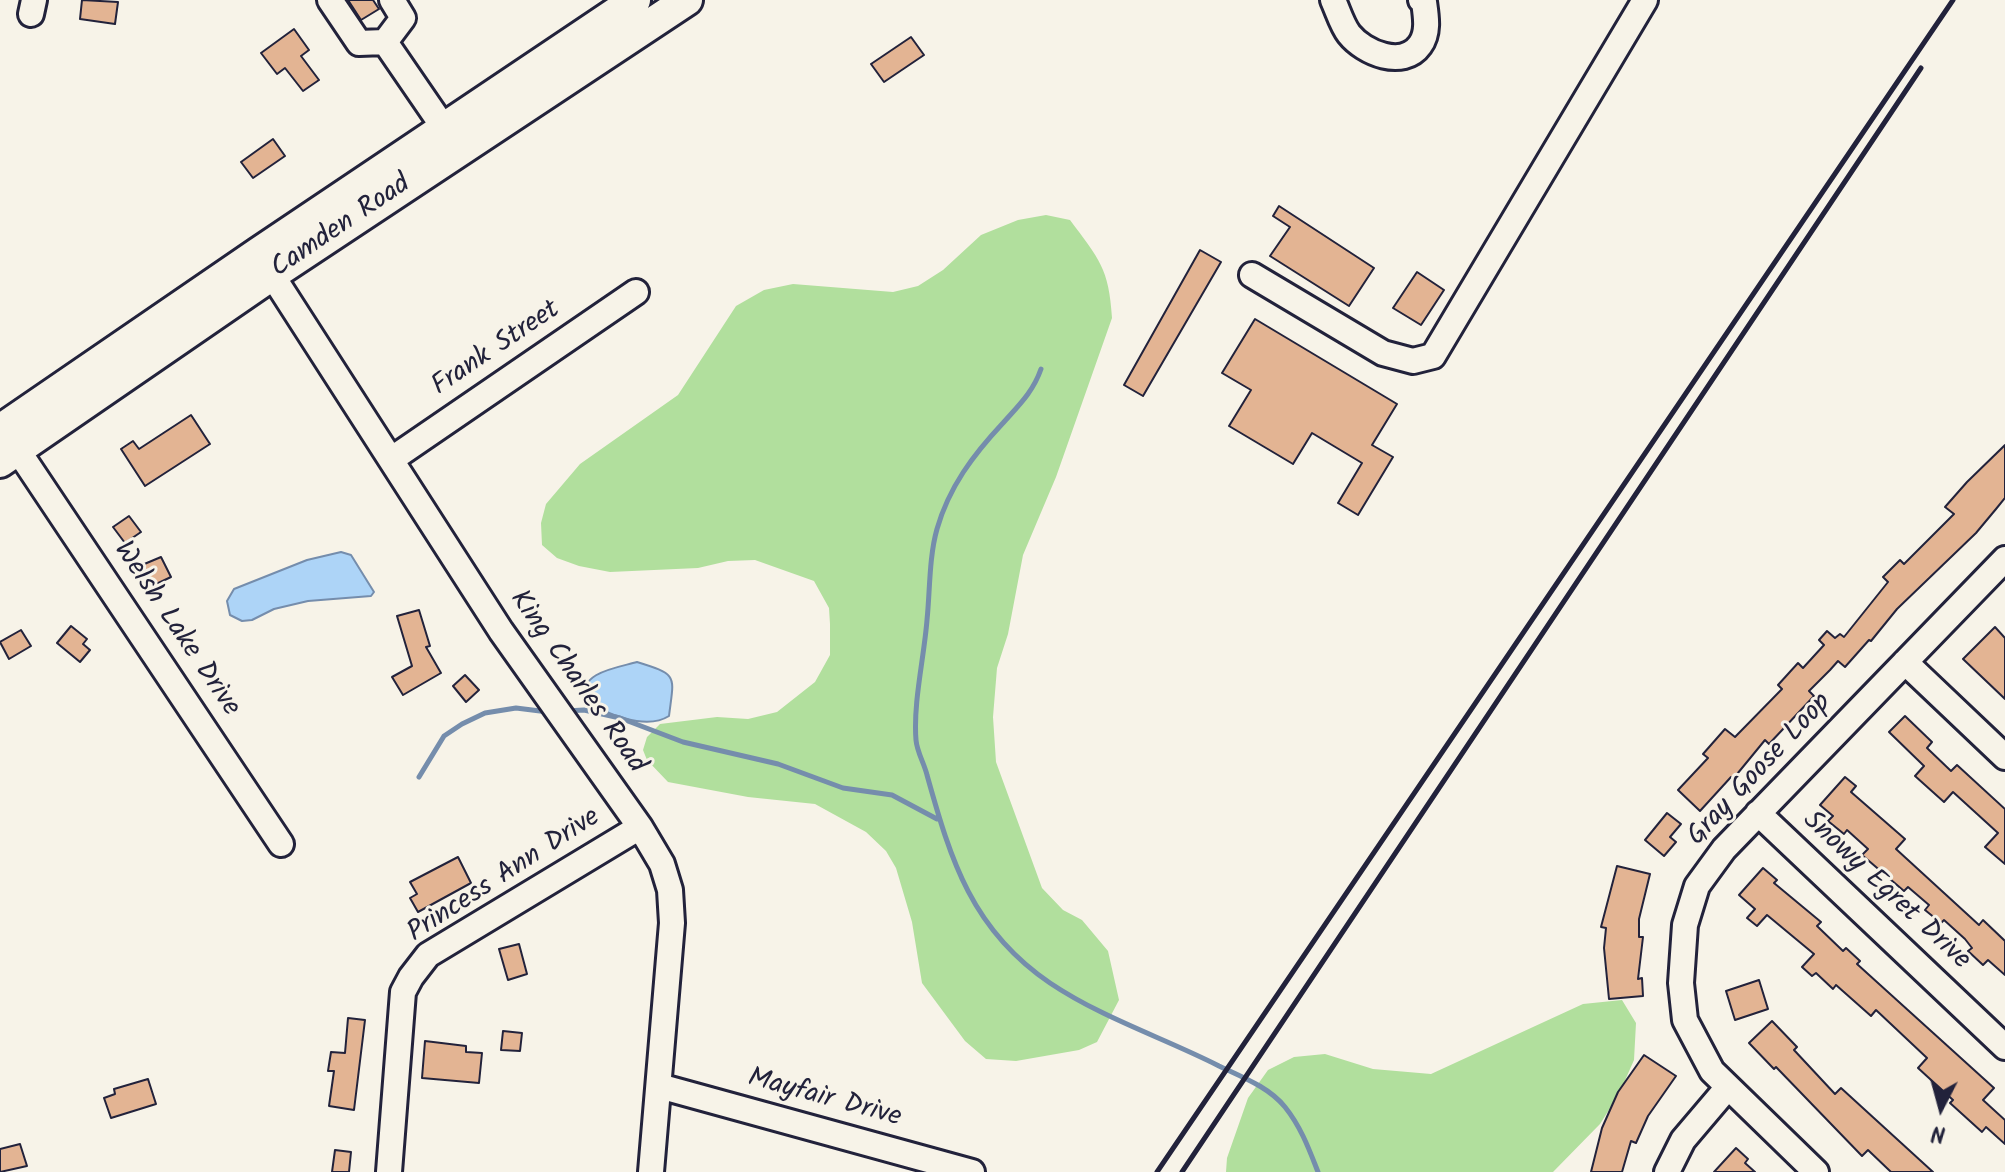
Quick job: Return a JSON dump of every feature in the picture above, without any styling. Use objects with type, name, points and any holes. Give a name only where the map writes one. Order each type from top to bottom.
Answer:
[{"type":"main road","name":"Camden Road","points":[[6,447],[236,268],[635,0]]},
{"type":"main road","name":"Camden Road","points":[[6,447],[63,416],[687,0]]},
{"type":"main road","points":[[272,275],[264,263],[270,255],[357,196],[439,132]]},
{"type":"main road","points":[[63,416],[87,386],[234,279],[239,274],[236,268]]},
{"type":"street","points":[[330,0],[359,43],[385,42]]},
{"type":"street","points":[[385,42],[403,18],[392,0]]},
{"type":"street","points":[[1333,0],[1348,33],[1361,46],[1393,57],[1409,55],[1421,44],[1427,23],[1421,0]]},
{"type":"street","points":[[1252,275],[1383,353],[1413,361],[1433,356],[1645,0]]},
{"type":"street","points":[[385,42],[439,132]]},
{"type":"street","name":"King Charles Road","points":[[272,275],[501,631],[640,827],[662,864],[670,890],[672,923],[651,1172]]},
{"type":"street","name":"Frank Street","points":[[392,459],[636,292]]},
{"type":"street","name":"Welsh Lake Drive","points":[[6,447],[281,844]]},
{"type":"street","name":"Gray Goose Loop","points":[[1816,1172],[1712,1071],[1685,1020],[1681,983],[1685,925],[1697,886],[1724,849],[2005,559]]},
{"type":"street","points":[[1905,662],[2005,757]]},
{"type":"street","name":"Snowy Egret Drive","points":[[1758,813],[2005,1047]]},
{"type":"street","name":"Princess Ann Drive","points":[[389,1172],[403,992],[411,977],[428,955],[640,827]]},
{"type":"street","name":"Mayfair Drive","points":[[659,1086],[972,1172]]},
{"type":"street","points":[[1667,1172],[1683,1140],[1728,1087]]},
{"type":"green space","points":[[1046,215],[1070,220],[1095,255],[1105,275],[1112,318],[1056,477],[1023,555],[1008,634],[997,668],[993,717],[996,762],[1042,888],[1063,910],[1082,920],[1108,951],[1119,1000],[1097,1042],[1079,1050],[1016,1061],[986,1059],[965,1041],[922,983],[912,922],[896,868],[886,851],[866,832],[815,804],[748,797],[668,782],[647,760],[643,750],[647,737],[660,724],[717,717],[748,719],[777,712],[815,682],[830,655],[830,624],[829,608],[814,581],[755,560],[728,561],[698,568],[610,572],[579,566],[557,558],[542,545],[541,523],[546,504],[580,464],[678,395],[736,306],[764,290],[793,284],[893,292],[918,286],[943,270],[981,235],[1018,220]]},
{"type":"green space","points":[[1622,1000],[1636,1023],[1634,1060],[1619,1094],[1600,1124],[1553,1172],[1226,1172],[1227,1158],[1248,1098],[1268,1070],[1294,1057],[1325,1054],[1373,1069],[1431,1074],[1583,1004]]},
{"type":"water","points":[[341,552],[351,555],[374,592],[371,596],[308,601],[274,609],[252,620],[242,621],[230,615],[227,601],[234,589],[307,560]]},
{"type":"water","points":[[637,662],[660,670],[671,678],[669,716],[649,722],[637,721],[614,715],[584,700],[587,683],[593,677]]},
{"type":"building","points":[[82,0],[118,2],[115,24],[80,19]]},
{"type":"building","points":[[348,0],[373,0],[379,9],[361,20]]},
{"type":"building","points":[[294,29],[309,50],[301,56],[319,80],[303,91],[285,68],[277,74],[261,53]]},
{"type":"building","points":[[911,37],[924,55],[884,82],[871,64]]},
{"type":"building","points":[[273,139],[285,156],[253,178],[241,162]]},
{"type":"building","points":[[1279,206],[1374,268],[1349,306],[1270,256],[1290,227],[1273,216]]},
{"type":"building","points":[[1200,250],[1221,262],[1143,396],[1124,385]]},
{"type":"building","points":[[1417,272],[1444,290],[1421,325],[1393,308]]},
{"type":"building","points":[[1255,319],[1397,404],[1372,445],[1393,457],[1358,515],[1338,503],[1362,463],[1312,433],[1293,464],[1229,426],[1251,390],[1222,373]]},
{"type":"building","points":[[191,415],[210,444],[145,486],[121,449],[133,441],[139,449]]},
{"type":"building","points":[[2005,445],[2005,498],[1976,533],[1897,609],[1845,667],[1838,661],[1809,691],[1814,696],[1769,744],[1765,740],[1733,779],[1731,777],[1700,811],[1678,790],[1708,758],[1703,754],[1725,729],[1735,737],[1782,689],[1778,685],[1798,663],[1803,668],[1824,645],[1819,640],[1827,631],[1835,638],[1840,634],[1844,637],[1888,582],[1883,577],[1900,560],[1904,564],[1954,514],[1945,507]]},
{"type":"building","points":[[129,516],[141,532],[125,543],[113,527]]},
{"type":"building","points":[[161,557],[171,577],[152,586],[142,565]]},
{"type":"building","points":[[419,610],[430,646],[426,647],[441,673],[403,695],[392,677],[412,666],[397,616]]},
{"type":"building","points":[[71,626],[87,639],[83,644],[90,650],[80,662],[57,643]]},
{"type":"building","points":[[1995,627],[2005,638],[2005,699],[1963,659]]},
{"type":"building","points":[[21,630],[31,646],[9,659],[0,642]]},
{"type":"building","points":[[465,675],[479,690],[466,702],[453,686]]},
{"type":"building","points":[[1905,716],[1932,742],[1927,748],[1951,771],[1957,765],[2005,809],[2005,864],[1985,847],[1998,833],[1953,792],[1944,802],[1915,776],[1924,766],[1889,732]]},
{"type":"building","points":[[1845,777],[1856,786],[1851,792],[1905,839],[1896,849],[1979,925],[1983,920],[2005,941],[2005,975],[1988,960],[1983,965],[1968,951],[1972,948],[1965,939],[1944,920],[1941,923],[1925,910],[1929,905],[1908,887],[1904,891],[1862,855],[1868,849],[1847,830],[1844,834],[1828,821],[1833,816],[1820,805]]},
{"type":"building","points":[[1667,813],[1681,824],[1670,837],[1676,842],[1664,856],[1645,840]]},
{"type":"building","points":[[458,857],[471,883],[418,912],[410,898],[417,894],[410,882]]},
{"type":"building","points":[[1617,866],[1650,874],[1639,919],[1639,937],[1643,937],[1638,979],[1642,978],[1643,996],[1609,999],[1604,948],[1606,928],[1601,927]]},
{"type":"building","points":[[1763,868],[1777,880],[1774,883],[1821,922],[1817,926],[1843,951],[1846,948],[1860,961],[1857,964],[1994,1088],[1983,1100],[2005,1120],[2005,1144],[1986,1127],[1982,1132],[1950,1103],[1953,1100],[1918,1068],[1927,1058],[1876,1010],[1871,1016],[1836,985],[1833,989],[1816,973],[1812,976],[1802,967],[1814,954],[1767,915],[1757,926],[1747,918],[1755,909],[1739,895]]},
{"type":"building","points":[[519,944],[527,974],[508,980],[499,949]]},
{"type":"building","points":[[1759,980],[1768,1009],[1735,1020],[1726,991]]},
{"type":"building","points":[[348,1018],[365,1020],[354,1110],[329,1106],[334,1071],[328,1071],[331,1052],[345,1053]]},
{"type":"building","points":[[1772,1021],[1835,1094],[1841,1088],[1933,1172],[1891,1172],[1868,1150],[1862,1156],[1749,1043]]},
{"type":"building","points":[[503,1031],[522,1033],[520,1051],[501,1050]]},
{"type":"building","points":[[425,1041],[466,1046],[466,1052],[482,1053],[479,1083],[422,1078]]},
{"type":"building","points":[[1644,1055],[1676,1076],[1648,1116],[1636,1143],[1631,1141],[1622,1172],[1591,1172],[1602,1128],[1618,1092]]},
{"type":"building","points":[[148,1079],[156,1104],[111,1118],[104,1098],[115,1094],[114,1089]]},
{"type":"building","points":[[20,1144],[27,1166],[0,1172],[0,1149]]},
{"type":"building","points":[[1736,1148],[1748,1159],[1745,1163],[1755,1172],[1714,1172]]},
{"type":"building","points":[[335,1150],[351,1152],[349,1172],[332,1172]]},
{"type":"waterway","points":[[1041,369],[1025,398],[963,472],[948,499],[934,540],[915,726],[918,749],[945,836],[968,891],[983,917],[1023,962],[1050,983],[1091,1007],[1263,1088],[1285,1107],[1296,1122],[1318,1172]]},
{"type":"waterway","points":[[419,777],[444,736],[462,724],[485,713],[516,708],[548,712]]},
{"type":"waterway","points":[[566,711],[584,710],[620,718],[683,742],[778,764],[843,788],[892,795],[937,819]]},
{"type":"railway","points":[[1157,1172],[1953,0]]},
{"type":"railway","points":[[1182,1172],[1921,68]]}]
